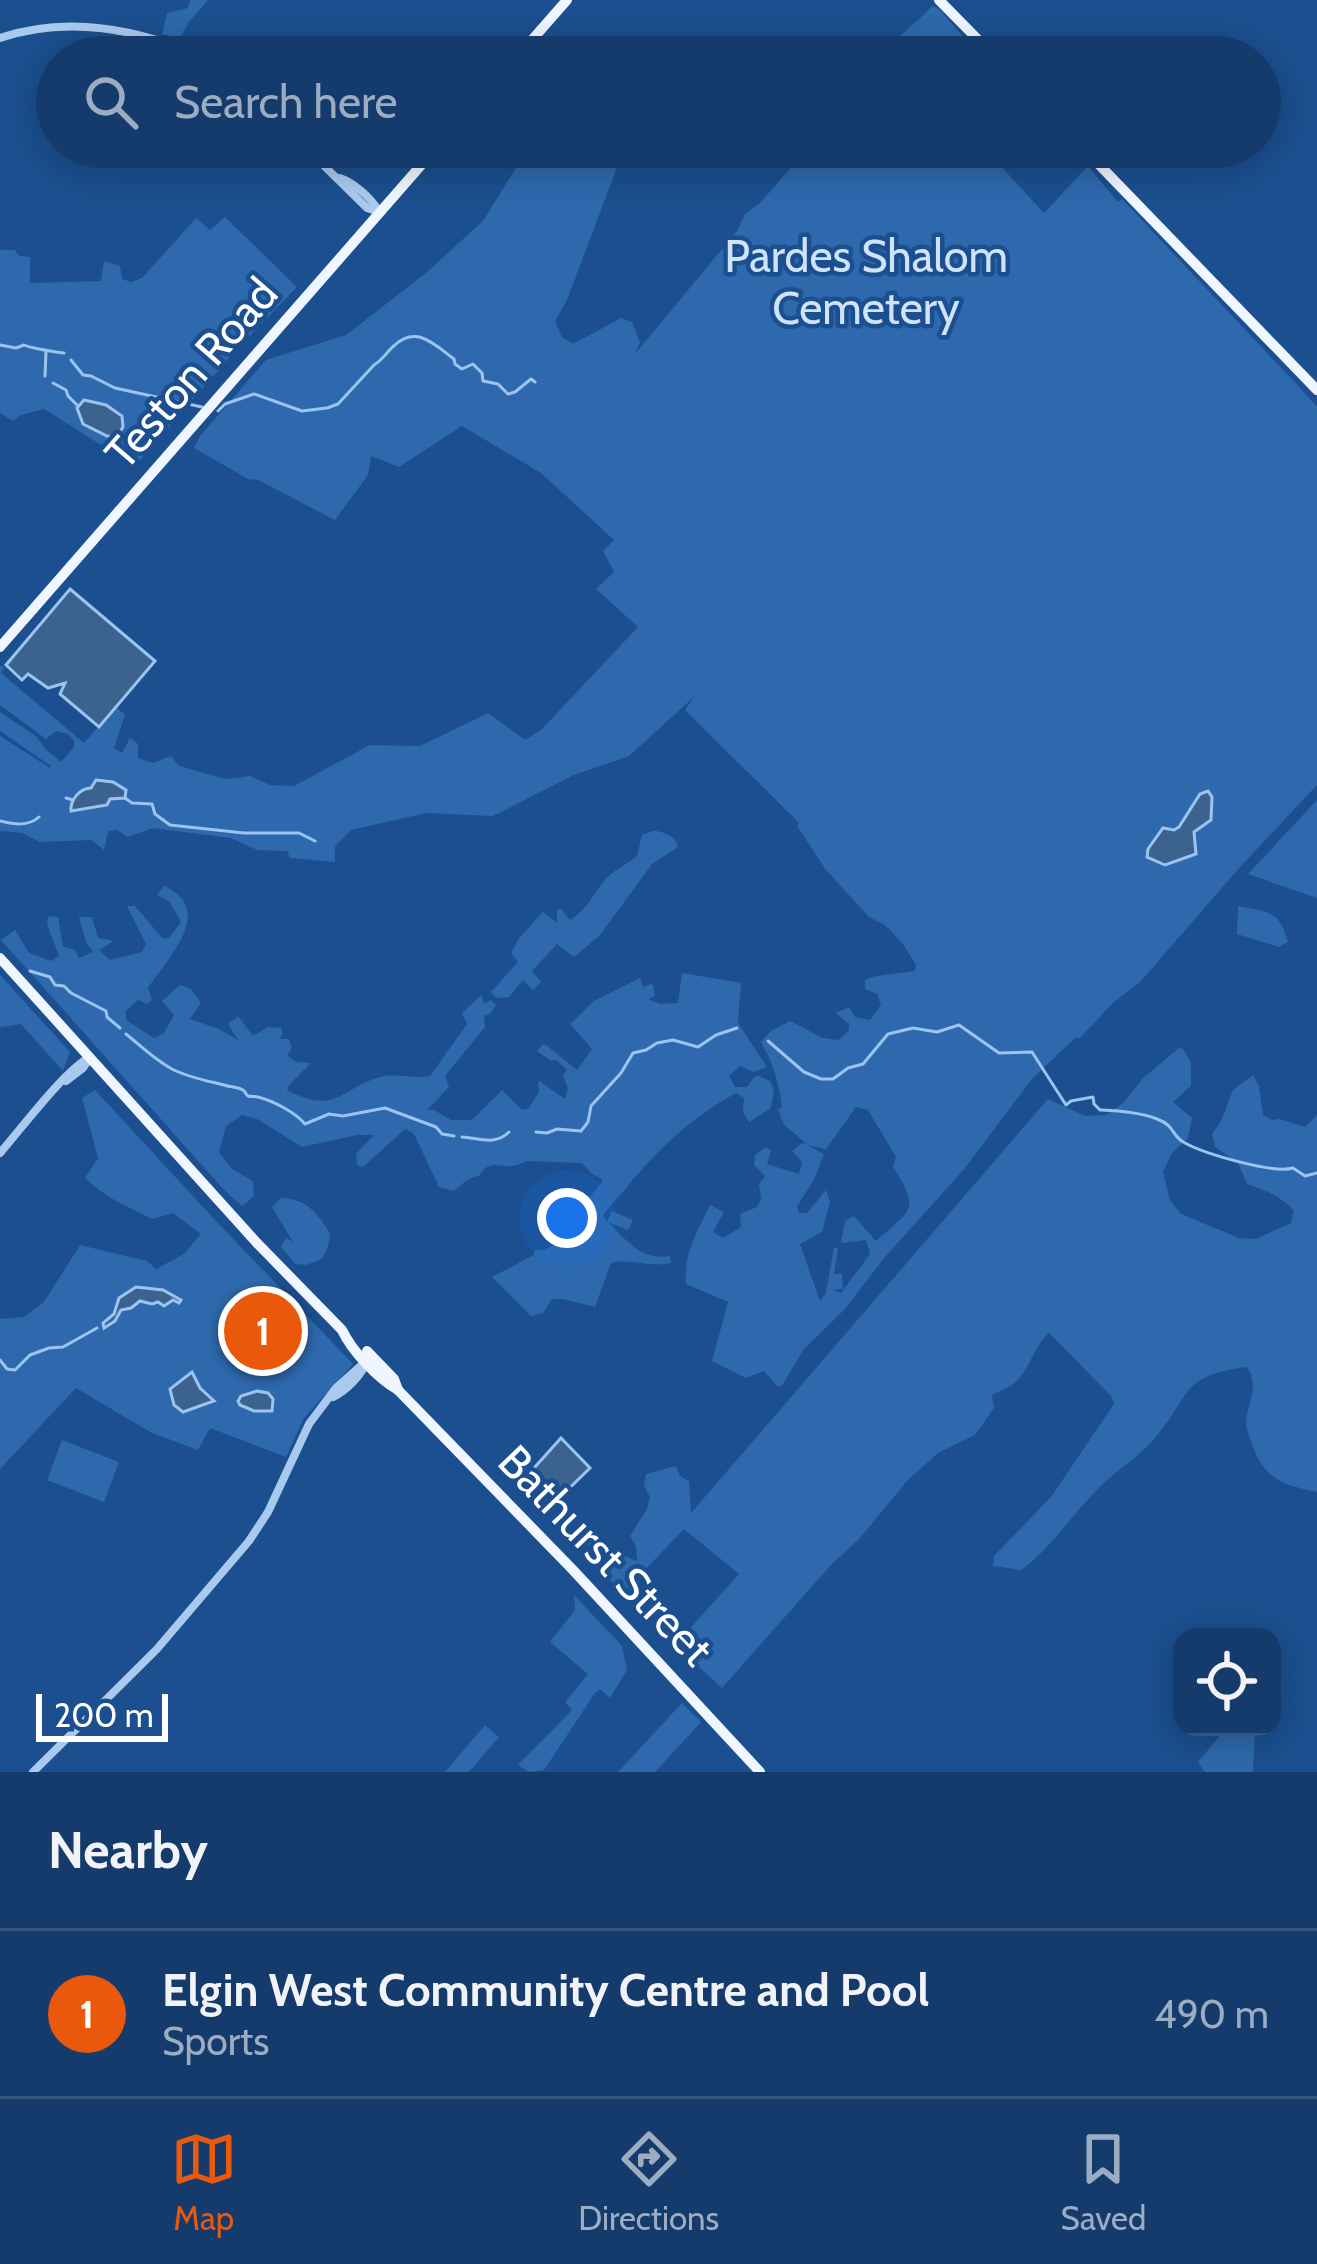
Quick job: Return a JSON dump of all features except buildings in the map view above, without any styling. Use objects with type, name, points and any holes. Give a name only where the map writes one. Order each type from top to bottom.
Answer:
[{"type":"main road","points":[[535,36],[567,0]]},
{"type":"main road","points":[[939,0],[974,36]]},
{"type":"main road","name":"Teston Road","points":[[0,647],[418,168]]},
{"type":"main road","points":[[1102,168],[1317,390]]},
{"type":"main road","name":"Bathurst Street","points":[[0,958],[388,1384],[573,1570],[760,1772]]},
{"type":"main road","name":"Bathurst Street","points":[[342,1330],[394,1379],[398,1390]]},
{"type":"street","points":[[0,38],[74,25],[137,36]]},
{"type":"street","points":[[327,168],[367,208],[379,212]]},
{"type":"street","points":[[0,1153],[79,1063],[90,1057]]},
{"type":"street","points":[[33,1772],[157,1649],[249,1541],[268,1512],[309,1424],[367,1361]]},
{"type":"green space","points":[[190,0],[208,0],[181,36],[162,34],[167,13],[188,8]]},
{"type":"green space","points":[[932,6],[963,36],[900,36]]},
{"type":"green space","name":"Pardes Shalom Cemetery","points":[[516,168],[617,168],[555,321],[562,337],[573,344],[621,318],[632,322],[640,343],[634,355],[737,231],[745,214],[791,168],[1002,168],[1044,213],[1090,168],[1317,406],[1317,785],[1141,981],[1032,1079],[965,1168],[844,1310],[804,1349],[778,1387],[764,1371],[746,1378],[712,1361],[728,1302],[686,1284],[689,1253],[710,1205],[724,1212],[713,1232],[723,1238],[741,1227],[740,1214],[757,1207],[759,1184],[765,1176],[754,1165],[755,1155],[766,1147],[771,1151],[767,1164],[799,1174],[802,1162],[792,1151],[807,1144],[784,1125],[777,1081],[761,1042],[790,1021],[823,1038],[839,1040],[849,1024],[836,1013],[849,1007],[855,1017],[870,1020],[881,1005],[877,994],[865,989],[865,980],[915,971],[916,965],[885,925],[869,917],[826,870],[799,823],[685,710],[695,696],[629,756],[574,775],[493,816],[426,813],[351,830],[335,846],[335,862],[290,858],[287,851],[257,850],[231,838],[153,828],[128,837],[108,831],[104,850],[91,840],[40,842],[23,833],[0,831],[0,736],[51,766],[0,731],[0,712],[37,737],[61,762],[74,741],[56,731],[46,739],[0,705],[0,666],[4,667],[1,673],[84,743],[116,707],[125,715],[114,748],[122,753],[130,738],[138,744],[138,758],[153,763],[171,756],[179,766],[225,779],[250,776],[270,785],[294,786],[370,745],[420,746],[488,713],[525,740],[541,730],[638,627],[596,589],[614,572],[603,551],[614,540],[541,473],[462,426],[399,467],[371,456],[368,475],[335,520],[194,448],[266,360],[346,335],[483,221]],"holes":[[[856,1107],[868,1110],[896,1157],[893,1167],[907,1192],[909,1208],[876,1241],[854,1216],[845,1221],[841,1243],[866,1240],[870,1254],[841,1293],[833,1290],[843,1289],[842,1274],[834,1274],[838,1249],[834,1247],[826,1293],[820,1301],[800,1244],[822,1232],[830,1202],[826,1190],[807,1213],[799,1213],[797,1206],[824,1154],[807,1145],[826,1149]]]},
{"type":"green space","points":[[225,217],[297,287],[135,466],[44,409],[13,421],[0,413],[0,250],[30,257],[30,283],[101,281],[104,261],[120,266],[122,279],[131,282],[142,278],[196,218],[210,230]]},
{"type":"green space","points":[[1317,800],[1317,898],[1248,874]]},
{"type":"green space","points":[[653,831],[668,835],[678,847],[652,864],[600,935],[574,957],[557,944],[532,971],[541,982],[533,990],[523,980],[509,997],[496,998],[491,992],[518,962],[511,953],[519,938],[543,912],[557,923],[557,909],[570,920],[576,916],[607,877],[637,856],[642,835]]},
{"type":"green space","points":[[164,886],[187,907],[188,920],[176,949],[148,988],[152,1000],[147,1004],[138,1000],[126,1011],[126,1020],[154,1038],[164,1033],[174,1015],[162,1001],[180,985],[191,989],[201,1003],[190,1019],[238,1040],[228,1024],[238,1016],[253,1036],[268,1027],[281,1028],[280,1039],[289,1039],[292,1048],[287,1055],[296,1062],[311,1063],[287,1090],[304,1097],[328,1100],[386,1076],[430,1076],[467,1024],[462,1013],[481,995],[484,1003],[491,1000],[496,1005],[484,1016],[485,1027],[445,1076],[449,1087],[427,1110],[451,1120],[472,1120],[502,1090],[522,1110],[529,1108],[539,1091],[538,1080],[565,1099],[567,1070],[537,1051],[543,1044],[577,1070],[592,1049],[570,1024],[594,1001],[640,978],[644,989],[653,984],[655,996],[648,999],[678,1003],[682,973],[741,983],[738,1023],[767,1067],[753,1072],[740,1066],[729,1076],[735,1087],[747,1087],[759,1076],[770,1081],[774,1089],[771,1108],[749,1122],[743,1112],[744,1098],[736,1093],[720,1103],[664,1147],[605,1212],[607,1222],[612,1211],[633,1220],[628,1230],[608,1222],[635,1248],[670,1256],[671,1263],[611,1263],[595,1307],[552,1299],[543,1313],[531,1316],[492,1277],[534,1255],[535,1250],[553,1245],[603,1180],[582,1163],[526,1161],[489,1166],[454,1191],[439,1187],[414,1134],[405,1129],[363,1167],[357,1165],[356,1154],[374,1135],[302,1147],[242,1115],[226,1126],[219,1152],[232,1169],[253,1181],[254,1196],[242,1206],[1,940],[15,930],[29,953],[51,961],[59,956],[48,916],[58,917],[63,946],[75,950],[79,958],[93,952],[79,917],[92,917],[98,938],[114,941],[99,950],[110,960],[142,952],[146,944],[127,906],[135,906],[163,939],[170,937],[181,922],[169,901],[157,895]]},
{"type":"green space","points":[[1238,906],[1276,918],[1288,942],[1279,947],[1237,934]]},
{"type":"green space","points":[[0,975],[70,1052],[63,1071],[21,1024],[0,1027]]},
{"type":"green space","points":[[1179,1048],[1191,1062],[1191,1086],[1173,1102],[1192,1118],[1188,1138],[1172,1153],[1163,1172],[1170,1200],[1181,1214],[1239,1238],[1256,1239],[1291,1223],[1294,1211],[1279,1198],[1247,1184],[1238,1163],[1215,1147],[1212,1134],[1233,1090],[1253,1075],[1263,1115],[1305,1127],[1317,1115],[1317,1492],[1284,1483],[1268,1472],[1246,1425],[1251,1374],[1247,1367],[1225,1371],[1190,1389],[1155,1438],[1099,1488],[1032,1561],[1021,1570],[993,1566],[994,1556],[1051,1497],[1114,1404],[1049,1333],[1018,1380],[992,1395],[994,1408],[975,1435],[938,1453],[908,1480],[722,1688],[675,1645],[739,1574],[684,1529],[621,1595],[585,1538],[593,1527],[608,1549],[637,1561],[630,1536],[647,1509],[646,1474],[676,1466],[689,1481],[691,1513],[1048,1099],[1085,1116],[1106,1115]]},
{"type":"green space","points":[[95,1090],[353,1364],[304,1418],[286,1457],[210,1428],[198,1450],[152,1433],[76,1388],[0,1469],[0,1319],[24,1317],[44,1302],[80,1245],[147,1261],[156,1269],[184,1254],[201,1234],[173,1213],[152,1219],[85,1178],[98,1158],[82,1098]]},
{"type":"green space","points":[[281,1198],[310,1208],[330,1233],[322,1259],[295,1264],[281,1247],[286,1238],[293,1242],[272,1207]]},
{"type":"green space","points":[[62,1440],[119,1462],[104,1502],[47,1480]]},
{"type":"green space","points":[[574,1595],[622,1646],[627,1670],[610,1698],[600,1689],[595,1693],[544,1770],[529,1772],[518,1765],[572,1710],[565,1702],[588,1674],[550,1642],[575,1610]]},
{"type":"green space","points":[[682,1703],[701,1722],[655,1772],[618,1772]]},
{"type":"green space","points":[[485,1725],[499,1737],[469,1772],[445,1772]]},
{"type":"green space","points":[[1220,1736],[1255,1736],[1253,1772],[1205,1772],[1198,1762]]},
{"type":"shaded area","points":[[84,400],[106,405],[122,416],[123,427],[116,437],[83,424],[77,408]]},
{"type":"shaded area","points":[[70,589],[155,661],[99,727],[60,694],[65,683],[48,688],[28,674],[22,680],[6,665]]},
{"type":"shaded area","points":[[96,780],[126,790],[125,798],[71,811],[77,795]]},
{"type":"shaded area","points":[[1208,791],[1211,820],[1194,832],[1196,854],[1165,865],[1147,857],[1163,828],[1179,827],[1200,794]]},
{"type":"shaded area","points":[[136,1287],[163,1290],[181,1300],[164,1306],[140,1301],[121,1310],[104,1328],[119,1298]]},
{"type":"shaded area","points":[[192,1372],[214,1401],[183,1412],[174,1405],[170,1389]]},
{"type":"shaded area","points":[[257,1391],[273,1399],[272,1411],[240,1405],[241,1396]]},
{"type":"shaded area","points":[[561,1438],[590,1468],[551,1506],[526,1477]]},
{"type":"waterway","points":[[218,411],[254,394],[302,411],[338,404],[392,347],[411,337],[433,343],[462,369],[473,364],[483,381],[498,384],[508,394],[531,379],[535,382]]},
{"type":"waterway","points":[[0,345],[64,353]]},
{"type":"waterway","points":[[45,376],[46,351]]},
{"type":"waterway","points":[[71,360],[83,375],[115,388],[202,407]]},
{"type":"waterway","points":[[53,383],[66,390],[78,406]]},
{"type":"waterway","points":[[66,798],[73,800]]},
{"type":"waterway","points":[[125,798],[152,804],[155,814],[170,825],[299,833],[315,841]]},
{"type":"waterway","points":[[0,821],[25,823],[39,817]]},
{"type":"waterway","points":[[30,971],[50,977],[55,985],[106,1011],[120,1028]]},
{"type":"waterway","points":[[768,1041],[804,1072],[833,1079],[863,1064],[888,1034],[913,1028],[937,1032],[959,1025],[999,1053],[1032,1052],[1066,1105],[1093,1097],[1100,1110],[1157,1119],[1181,1140],[1208,1152],[1256,1166],[1293,1168],[1305,1176],[1317,1173]]},
{"type":"waterway","points":[[536,1132],[581,1131],[591,1106],[633,1053],[673,1040],[698,1047],[737,1028]]},
{"type":"waterway","points":[[126,1034],[172,1069],[241,1089],[305,1124],[329,1114],[385,1108],[454,1136]]},
{"type":"waterway","points":[[462,1137],[492,1140],[509,1132]]},
{"type":"waterway","points":[[0,1360],[7,1369],[15,1370],[30,1355],[63,1347],[97,1328]]},
{"type":"place","name":"Elgin West Community Centre and Pool","points":[[263,1331]]}]
